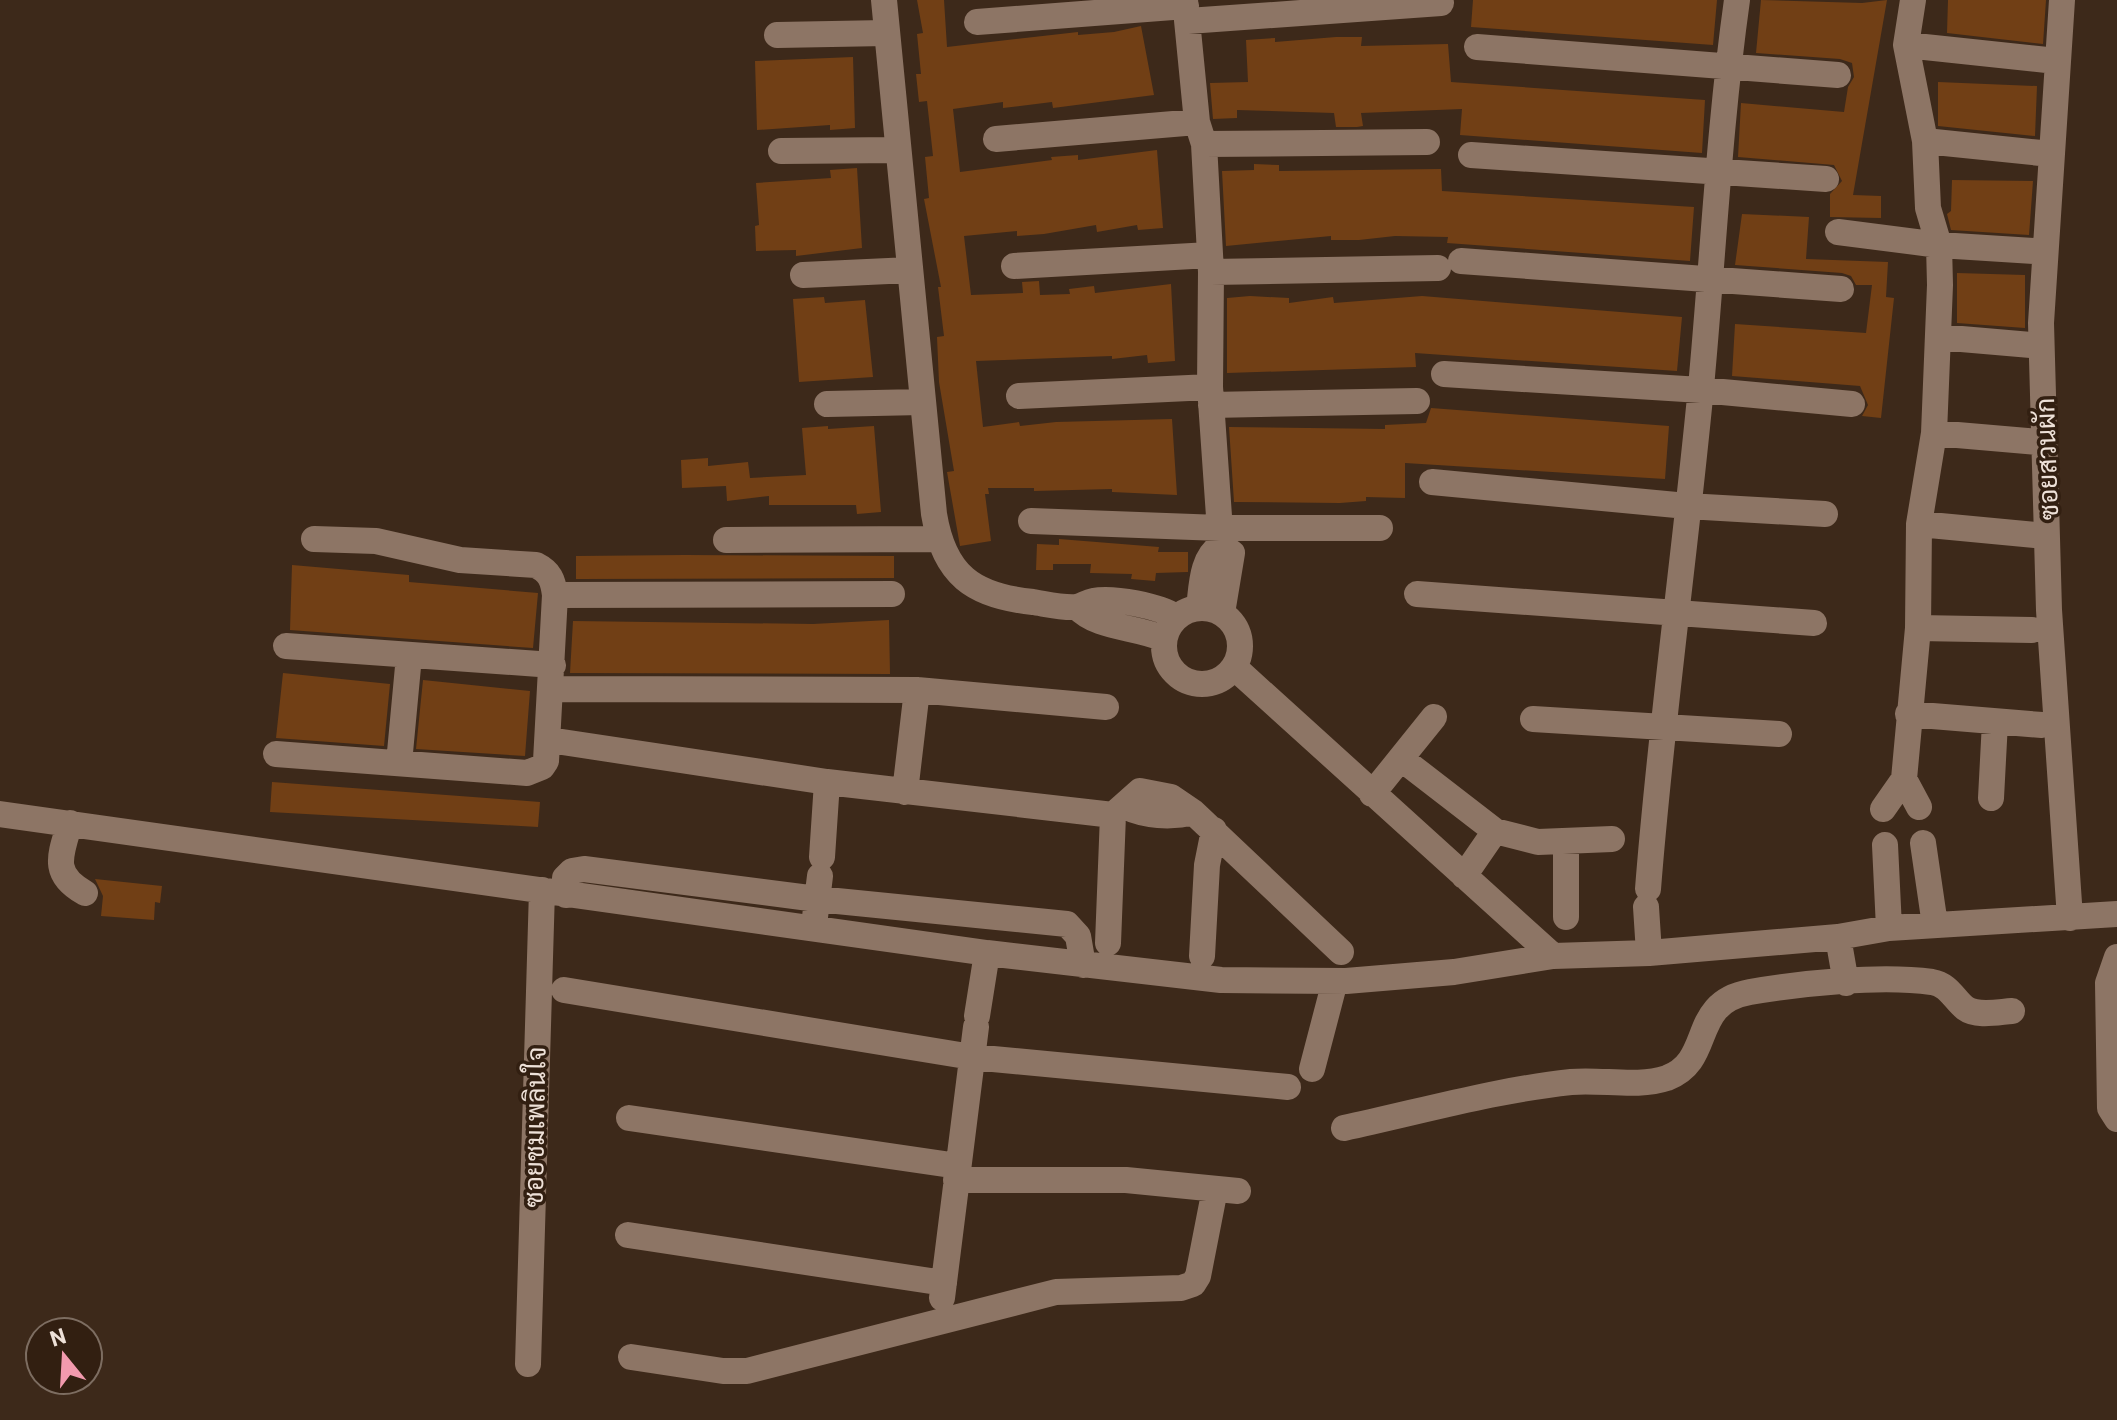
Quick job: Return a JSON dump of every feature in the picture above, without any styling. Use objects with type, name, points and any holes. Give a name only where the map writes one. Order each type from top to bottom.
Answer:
[{"type":"street","points":[[884,0],[922,402],[938,539],[948,563],[965,581],[983,591],[1006,600],[1077,607],[1090,620],[1142,629],[1190,619],[1232,621],[1241,643],[1234,667],[1214,682],[1188,681],[1168,664],[1190,619],[1210,552],[1221,536],[1211,396],[1211,263],[1186,9]]},
{"type":"street","points":[[1649,953],[1647,898],[1661,727],[1701,390],[1718,170],[1737,0]]},
{"type":"street","points":[[1883,809],[1904,779],[1918,628],[1919,524],[1934,433],[1938,337],[1939,245],[1928,208],[1925,141],[1906,45],[1913,0]]},
{"type":"street","name":"ซอยสวนผัก","points":[[2062,0],[2041,323],[2049,610],[2070,918]]},
{"type":"street","points":[[977,22],[1186,9],[1441,3]]},
{"type":"street","points":[[777,35],[886,33]]},
{"type":"street","points":[[1906,45],[2047,60]]},
{"type":"street","points":[[1477,47],[1728,64],[1838,75]]},
{"type":"street","points":[[996,139],[1200,133],[1427,142]]},
{"type":"street","points":[[1925,141],[2041,153]]},
{"type":"street","points":[[781,151],[898,150]]},
{"type":"street","points":[[1471,155],[1826,179]]},
{"type":"street","points":[[1838,232],[1939,245],[2034,251]]},
{"type":"street","points":[[1014,266],[1211,263],[1449,265],[1841,289]]},
{"type":"street","points":[[803,275],[910,270]]},
{"type":"street","points":[[1938,337],[2031,345]]},
{"type":"street","points":[[1444,374],[1701,390],[1852,404]]},
{"type":"street","points":[[1019,396],[1211,396],[1417,401]]},
{"type":"street","points":[[827,404],[922,402]]},
{"type":"street","points":[[1934,433],[2038,442]]},
{"type":"street","points":[[1432,482],[1687,506],[1825,514]]},
{"type":"street","points":[[1031,521],[1221,536],[1380,528]]},
{"type":"street","points":[[1919,524],[2035,535]]},
{"type":"street","points":[[276,754],[527,773],[542,767],[549,740],[555,595],[553,581],[546,570],[536,565],[460,560],[376,541],[314,539]]},
{"type":"street","points":[[726,540],[938,539]]},
{"type":"street","points":[[555,595],[892,594]]},
{"type":"street","points":[[1417,594],[1814,623]]},
{"type":"street","points":[[1918,628],[2032,630]]},
{"type":"street","points":[[286,646],[409,656],[553,677],[917,690],[1106,707]]},
{"type":"street","points":[[399,763],[409,656]]},
{"type":"street","points":[[1234,667],[1553,956]]},
{"type":"street","points":[[905,792],[917,690]]},
{"type":"street","points":[[1908,714],[2042,725]]},
{"type":"street","points":[[1372,794],[1403,760],[1434,717]]},
{"type":"street","points":[[1533,719],[1779,734]]},
{"type":"street","points":[[1991,798],[1995,722]]},
{"type":"street","points":[[549,740],[905,792],[1119,811]]},
{"type":"street","points":[[1403,760],[1495,831],[1538,842],[1612,839]]},
{"type":"street","points":[[1904,779],[1919,807]]},
{"type":"street","points":[[815,928],[827,782]]},
{"type":"street","points":[[1108,943],[1119,811],[1133,795],[1151,791],[1171,797],[1193,812],[1341,952]]},
{"type":"street","points":[[0,814],[65,842],[554,893],[815,928],[980,993],[1083,965],[1221,980],[1329,1001],[1454,972],[1553,956],[1649,953],[1841,960],[1936,982],[1951,991],[1966,1009],[1979,1013],[2012,1011]]},
{"type":"street","points":[[1202,956],[1207,865],[1214,830]]},
{"type":"street","points":[[1464,876],[1495,831]]},
{"type":"street","points":[[65,842],[68,883],[85,893]]},
{"type":"street","points":[[1566,843],[1566,917]]},
{"type":"street","points":[[1923,843],[1935,925]]},
{"type":"street","points":[[1885,845],[1889,928]]},
{"type":"street","points":[[554,893],[572,871],[584,869],[820,877],[1067,924],[1078,936],[1083,965]]},
{"type":"street","name":"ซอยชมเพลินใจ","points":[[528,1364],[554,893]]},
{"type":"street","points":[[1344,1128],[1561,1084],[1654,1082],[1671,1076],[1689,1064],[1713,1009],[1724,999],[1841,960],[1889,928],[2117,914]]},
{"type":"street","points":[[2117,957],[2108,983],[2110,1108],[2117,1119]]},
{"type":"street","points":[[564,990],[972,1057],[1288,1087]]},
{"type":"street","points":[[939,1319],[980,993]]},
{"type":"street","points":[[1312,1069],[1329,1001]]},
{"type":"street","points":[[629,1118],[957,1173],[1126,1180],[1226,1190],[1193,1284],[1154,1291],[1088,1289],[1056,1292],[939,1319],[747,1371],[723,1371],[631,1357]]},
{"type":"street","points":[[628,1235],[944,1283]]},
{"type":"building","points":[[917,0],[944,0],[947,47],[1078,32],[1078,35],[1114,32],[1141,26],[1154,95],[1053,108],[1052,102],[1003,108],[1003,102],[953,109],[960,172],[1052,160],[1051,157],[1078,155],[1078,160],[1157,150],[1163,228],[1138,230],[1137,225],[1097,232],[1096,225],[1044,234],[1017,236],[1017,231],[964,236],[971,295],[1023,293],[1022,282],[1039,281],[1040,295],[1070,294],[1069,289],[1094,286],[1095,293],[1171,284],[1175,361],[1148,363],[1147,355],[1112,359],[1112,356],[976,361],[983,427],[1019,422],[1020,426],[1172,419],[1177,495],[1112,492],[1112,489],[1034,491],[1034,488],[988,488],[989,494],[985,494],[991,541],[960,546],[947,472],[954,471],[939,382],[937,337],[944,336],[938,287],[941,287],[924,199],[929,198],[925,157],[933,156],[927,101],[919,102],[916,74],[921,74],[917,34],[923,33]]},
{"type":"building","points":[[1473,0],[1717,0],[1713,45],[1471,27]]},
{"type":"building","points":[[1761,0],[1862,3],[1887,0],[1853,195],[1881,196],[1881,218],[1830,217],[1830,194],[1842,181],[1834,165],[1738,157],[1741,103],[1844,112],[1848,87],[1854,77],[1852,63],[1840,59],[1756,53]]},
{"type":"building","points":[[1948,0],[2046,0],[2043,44],[1947,33]]},
{"type":"building","points":[[1362,37],[1361,46],[1448,44],[1451,82],[1705,100],[1702,153],[1460,135],[1462,109],[1361,113],[1363,126],[1357,127],[1336,127],[1334,113],[1237,110],[1237,118],[1213,119],[1210,83],[1248,82],[1246,40],[1275,38],[1275,42]]},
{"type":"building","points":[[853,57],[855,128],[830,130],[830,125],[757,130],[755,61]]},
{"type":"building","points":[[1938,82],[2037,86],[2035,136],[1938,126]]},
{"type":"building","points":[[1254,164],[1279,165],[1279,171],[1441,169],[1442,191],[1694,207],[1690,261],[1447,243],[1448,237],[1331,240],[1331,236],[1226,246],[1222,171],[1254,170]]},
{"type":"building","points":[[857,168],[862,248],[796,256],[796,250],[756,251],[755,226],[759,225],[756,183],[831,178],[830,170]]},
{"type":"building","points":[[1952,180],[2033,181],[2029,235],[1951,230],[1947,214],[1951,211]]},
{"type":"building","points":[[1742,214],[1809,217],[1806,259],[1888,262],[1886,297],[1894,298],[1881,418],[1862,416],[1868,405],[1860,386],[1732,376],[1735,324],[1866,333],[1872,285],[1856,285],[1851,276],[1842,273],[1735,265]]},
{"type":"building","points":[[1957,273],[2025,275],[2025,328],[1957,323]]},
{"type":"building","points":[[1422,296],[1682,317],[1677,371],[1415,353],[1416,367],[1227,373],[1227,298],[1289,298],[1289,303],[1333,297],[1334,303]]},
{"type":"building","points":[[824,297],[825,303],[865,300],[873,377],[799,382],[793,299]]},
{"type":"building","points":[[1431,408],[1669,426],[1665,479],[1405,463],[1405,498],[1366,497],[1366,501],[1340,503],[1234,502],[1229,427],[1385,429],[1385,425],[1426,423]]},
{"type":"building","points":[[828,426],[828,429],[874,426],[881,512],[857,514],[856,505],[769,505],[769,496],[727,501],[726,486],[682,488],[681,460],[708,458],[708,466],[748,462],[750,478],[806,475],[802,428]]},
{"type":"building","points":[[1059,539],[1159,547],[1158,552],[1188,552],[1188,572],[1156,573],[1155,581],[1131,579],[1132,574],[1090,573],[1091,564],[1053,564],[1053,570],[1036,570],[1037,544],[1059,545]]},
{"type":"building","points":[[576,556],[894,556],[894,578],[576,579]]},
{"type":"building","points":[[292,565],[409,575],[409,582],[538,593],[533,648],[290,630]]},
{"type":"building","points":[[889,620],[890,674],[570,673],[573,621],[813,624]]},
{"type":"building","points":[[283,673],[390,684],[384,746],[276,738]]},
{"type":"building","points":[[423,680],[530,691],[525,756],[416,749]]},
{"type":"building","points":[[272,782],[540,802],[538,827],[270,812]]},
{"type":"building","points":[[95,879],[162,886],[160,903],[155,902],[154,920],[101,916],[103,896]]}]
